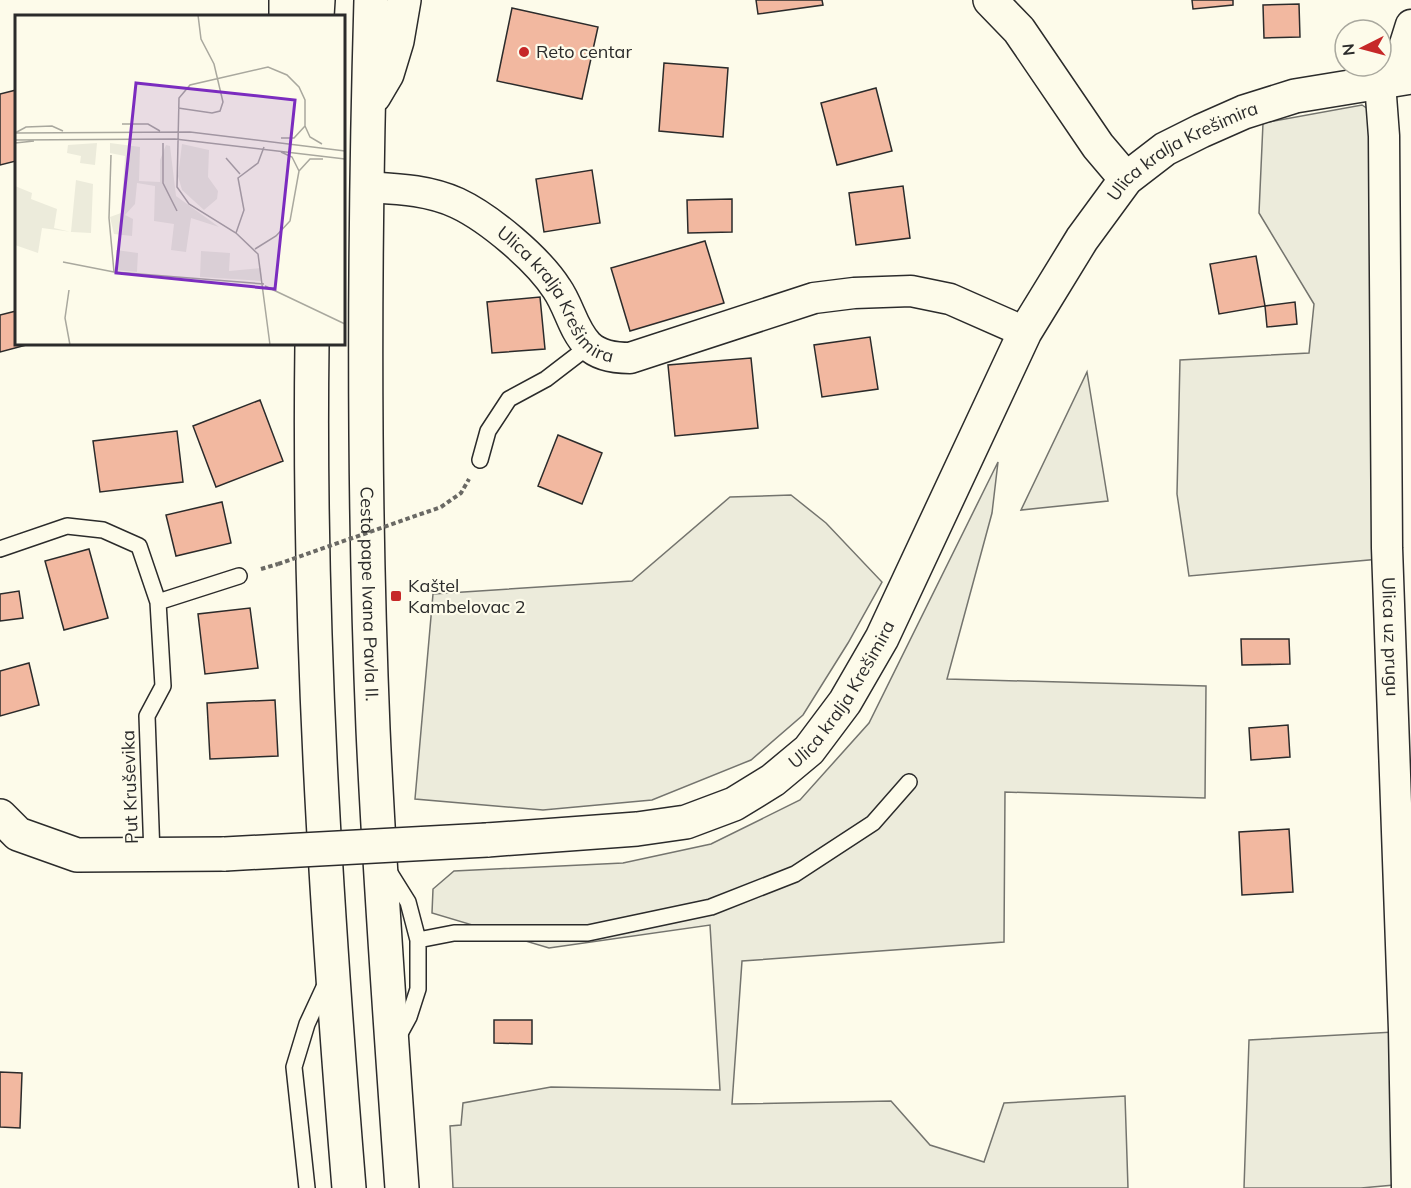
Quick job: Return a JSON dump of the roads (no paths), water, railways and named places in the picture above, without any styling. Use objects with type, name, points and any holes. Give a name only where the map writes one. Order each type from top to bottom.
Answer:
[{"type":"main road","name":"Cesta pape Ivana Pavla II.","points":[[371,0],[366,411],[373,725],[379,855],[402,1188]]},
{"type":"main road","points":[[368,105],[387,74],[397,41],[404,0]]},
{"type":"main road","points":[[990,0],[1019,30],[1098,146],[1126,179]]},
{"type":"main road","name":"Ulica kralja Krešimira","points":[[0,816],[18,834],[77,855],[225,854],[637,830],[686,822],[734,804],[773,780],[809,750],[845,702],[882,638],[1025,332],[1082,239],[1126,179],[1165,149],[1201,130],[1244,112],[1295,96],[1395,80]]},
{"type":"main road","points":[[312,345],[310,445],[318,748],[331,972],[349,1188]]},
{"type":"street","points":[[1395,80],[1411,25]]},
{"type":"street","name":"Ulica uz prugu","points":[[1395,80],[1384,136],[1387,549],[1404,1030],[1407,1188]]},
{"type":"street","name":"Ulica kralja Krešimira","points":[[367,187],[420,190],[458,203],[492,225],[528,255],[557,288],[580,334],[589,346],[615,358],[630,358],[814,298],[854,293],[911,291],[950,299],[1025,332]]},
{"type":"lane","points":[[480,460],[488,431],[509,399],[546,379],[589,346]]},
{"type":"lane","name":"Put Kruševika","points":[[0,549],[67,526],[103,530],[139,546],[158,602],[163,686],[147,716],[152,855]]},
{"type":"lane","points":[[158,602],[239,576]]},
{"type":"lane","points":[[417,940],[454,933],[588,933],[711,907],[795,874],[873,823],[909,782]]},
{"type":"lane","points":[[379,855],[408,902],[417,940],[418,989],[409,1017],[392,1050]]},
{"type":"lane","points":[[307,1188],[294,1067],[307,1024],[331,972]]},
{"type":"place","name":"Reto centar","points":[[524,52]]},
{"type":"place","name":"Kaštel Kambelovac 2","points":[[396,596]]}]
